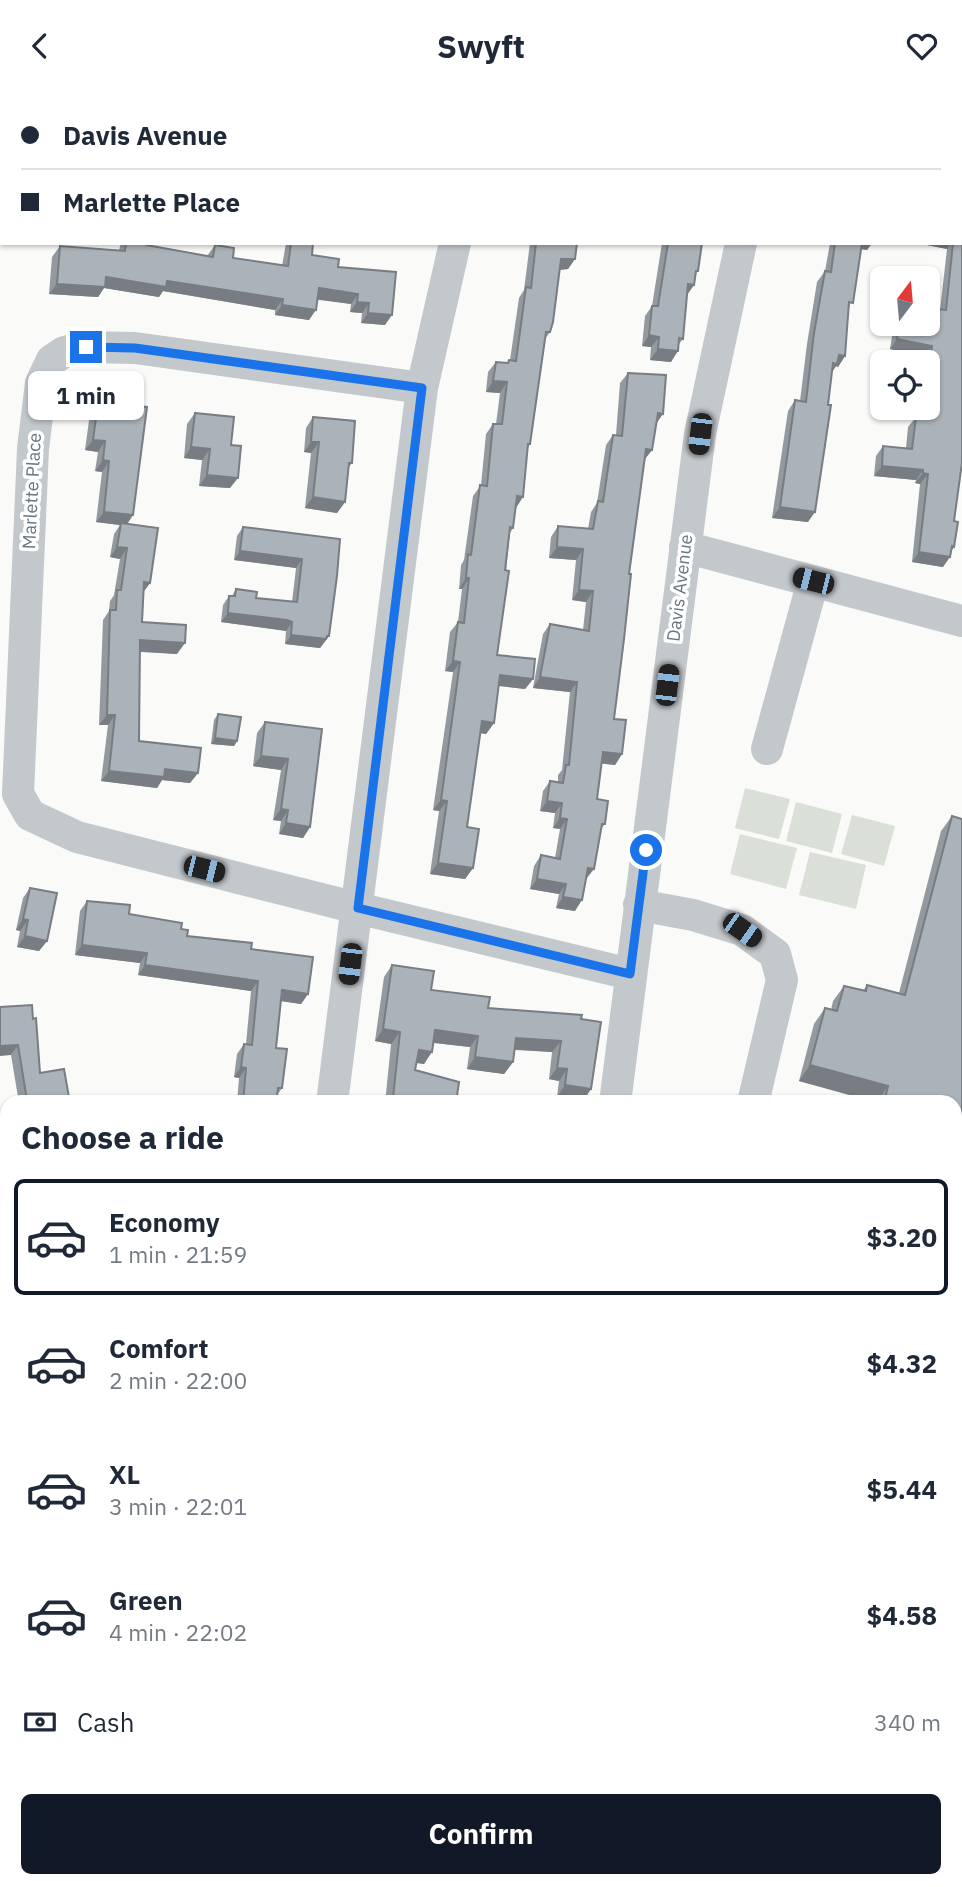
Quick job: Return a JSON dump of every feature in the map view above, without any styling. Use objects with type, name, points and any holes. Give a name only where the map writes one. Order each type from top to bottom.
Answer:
[{"type":"street","points":[[333,1095],[422,388],[455,245]]},
{"type":"street","name":"Davis Avenue","points":[[616,1095],[700,434],[741,245]]},
{"type":"street","name":"Marlette Place","points":[[358,908],[77,837],[30,815],[18,794],[33,449],[41,383],[52,360],[64,352],[86,347],[135,348],[422,388]]},
{"type":"street","points":[[685,547],[962,621]]},
{"type":"street","points":[[767,749],[813,581]]},
{"type":"street","points":[[639,905],[692,915],[742,930],[775,954],[782,980],[755,1095]]},
{"type":"street","points":[[358,908],[630,974]]},
{"type":"shaded area","points":[[745,788],[790,799],[779,839],[735,828]]},
{"type":"shaded area","points":[[796,802],[842,814],[832,853],[786,841]]},
{"type":"shaded area","points":[[852,815],[895,826],[884,866],[841,854]]},
{"type":"shaded area","points":[[740,834],[797,848],[786,889],[730,874]]},
{"type":"shaded area","points":[[810,852],[866,865],[856,909],[799,895]]},
{"type":"building","points":[[126,245],[146,245],[213,257],[215,245],[234,248],[233,258],[288,266],[291,245],[313,245],[312,255],[339,259],[338,267],[396,272],[392,315],[368,313],[369,303],[357,302],[358,294],[319,288],[316,310],[282,305],[283,299],[167,281],[166,287],[106,277],[105,287],[57,284],[60,246],[125,251]]},
{"type":"building","points":[[536,245],[577,245],[575,259],[561,259],[553,322],[550,332],[546,332],[528,444],[523,497],[517,496],[505,570],[509,571],[497,655],[535,659],[533,679],[500,675],[494,723],[482,721],[467,827],[479,829],[473,868],[438,863],[447,801],[441,800],[460,662],[453,661],[458,622],[464,623],[469,578],[466,578],[468,554],[471,555],[480,485],[487,486],[493,424],[502,424],[507,382],[493,381],[496,362],[516,361],[526,287],[531,288]]},
{"type":"building","points":[[668,245],[702,245],[694,285],[688,284],[683,339],[679,338],[678,351],[658,349],[659,337],[649,335],[652,306],[658,306]]},
{"type":"building","points":[[835,245],[862,245],[853,303],[849,302],[845,356],[839,355],[837,364],[833,363],[828,405],[831,405],[815,512],[780,507],[795,400],[806,402],[825,271],[831,272]]},
{"type":"building","points":[[953,245],[962,245],[962,463],[954,521],[958,522],[950,557],[919,552],[928,474],[923,473],[923,470],[882,466],[883,446],[912,449],[916,420],[940,420],[940,350],[897,339],[897,336],[940,336],[940,309],[946,310]]},
{"type":"building","points":[[628,373],[666,375],[663,414],[658,413],[652,450],[646,449],[629,574],[614,719],[626,720],[622,754],[603,752],[597,799],[608,801],[605,824],[602,824],[594,869],[588,868],[582,900],[563,897],[566,884],[537,879],[541,855],[560,859],[567,819],[560,818],[562,803],[547,801],[550,781],[563,783],[566,765],[569,765],[577,682],[540,677],[550,624],[589,631],[593,591],[579,590],[583,549],[557,547],[558,526],[593,529],[598,501],[603,502],[613,435],[622,436]]},
{"type":"building","points":[[98,403],[147,407],[133,515],[104,512],[109,461],[103,460],[105,441],[93,440]]},
{"type":"building","points":[[195,413],[234,417],[231,445],[241,446],[238,478],[207,475],[210,449],[191,447]]},
{"type":"building","points":[[313,417],[355,421],[352,463],[349,463],[345,502],[313,497],[319,442],[311,442]]},
{"type":"building","points":[[121,523],[158,528],[150,583],[144,582],[142,622],[186,625],[185,643],[140,640],[139,741],[201,748],[198,773],[165,769],[164,777],[109,771],[115,715],[107,715],[110,610],[116,610],[117,590],[121,590],[127,548],[117,547]]},
{"type":"building","points":[[243,527],[340,539],[329,636],[326,639],[291,635],[292,622],[287,620],[228,613],[229,596],[235,596],[236,589],[257,592],[256,598],[297,602],[302,559],[240,551]]},
{"type":"building","points":[[218,714],[241,717],[237,741],[215,738]]},
{"type":"building","points":[[265,722],[322,729],[310,827],[286,823],[288,810],[281,809],[288,759],[261,756]]},
{"type":"building","points":[[952,816],[962,819],[962,1095],[886,1095],[888,1086],[810,1065],[825,1008],[837,1011],[844,986],[866,991],[867,985],[905,995]]},
{"type":"building","points":[[30,888],[57,893],[47,941],[25,936],[28,920],[23,919]]},
{"type":"building","points":[[87,901],[130,905],[129,914],[182,923],[181,929],[188,930],[187,936],[252,943],[251,949],[313,957],[308,994],[282,990],[276,1048],[287,1049],[282,1088],[278,1088],[277,1095],[244,1095],[246,1068],[241,1067],[244,1044],[252,1045],[258,981],[145,965],[147,953],[82,945]]},
{"type":"building","points":[[392,965],[434,971],[431,990],[490,997],[488,1008],[582,1015],[581,1019],[601,1022],[591,1089],[565,1085],[567,1069],[557,1068],[561,1041],[516,1038],[513,1062],[475,1057],[478,1036],[435,1030],[432,1052],[419,1050],[415,1070],[459,1082],[457,1095],[393,1095],[400,1032],[383,1029]]},
{"type":"building","points":[[32,1005],[33,1019],[36,1018],[40,1073],[64,1069],[69,1095],[26,1095],[18,1045],[0,1046],[0,1007]]},
{"type":"route","points":[[86,347],[135,348],[422,388],[358,908],[630,974],[646,850]]}]
